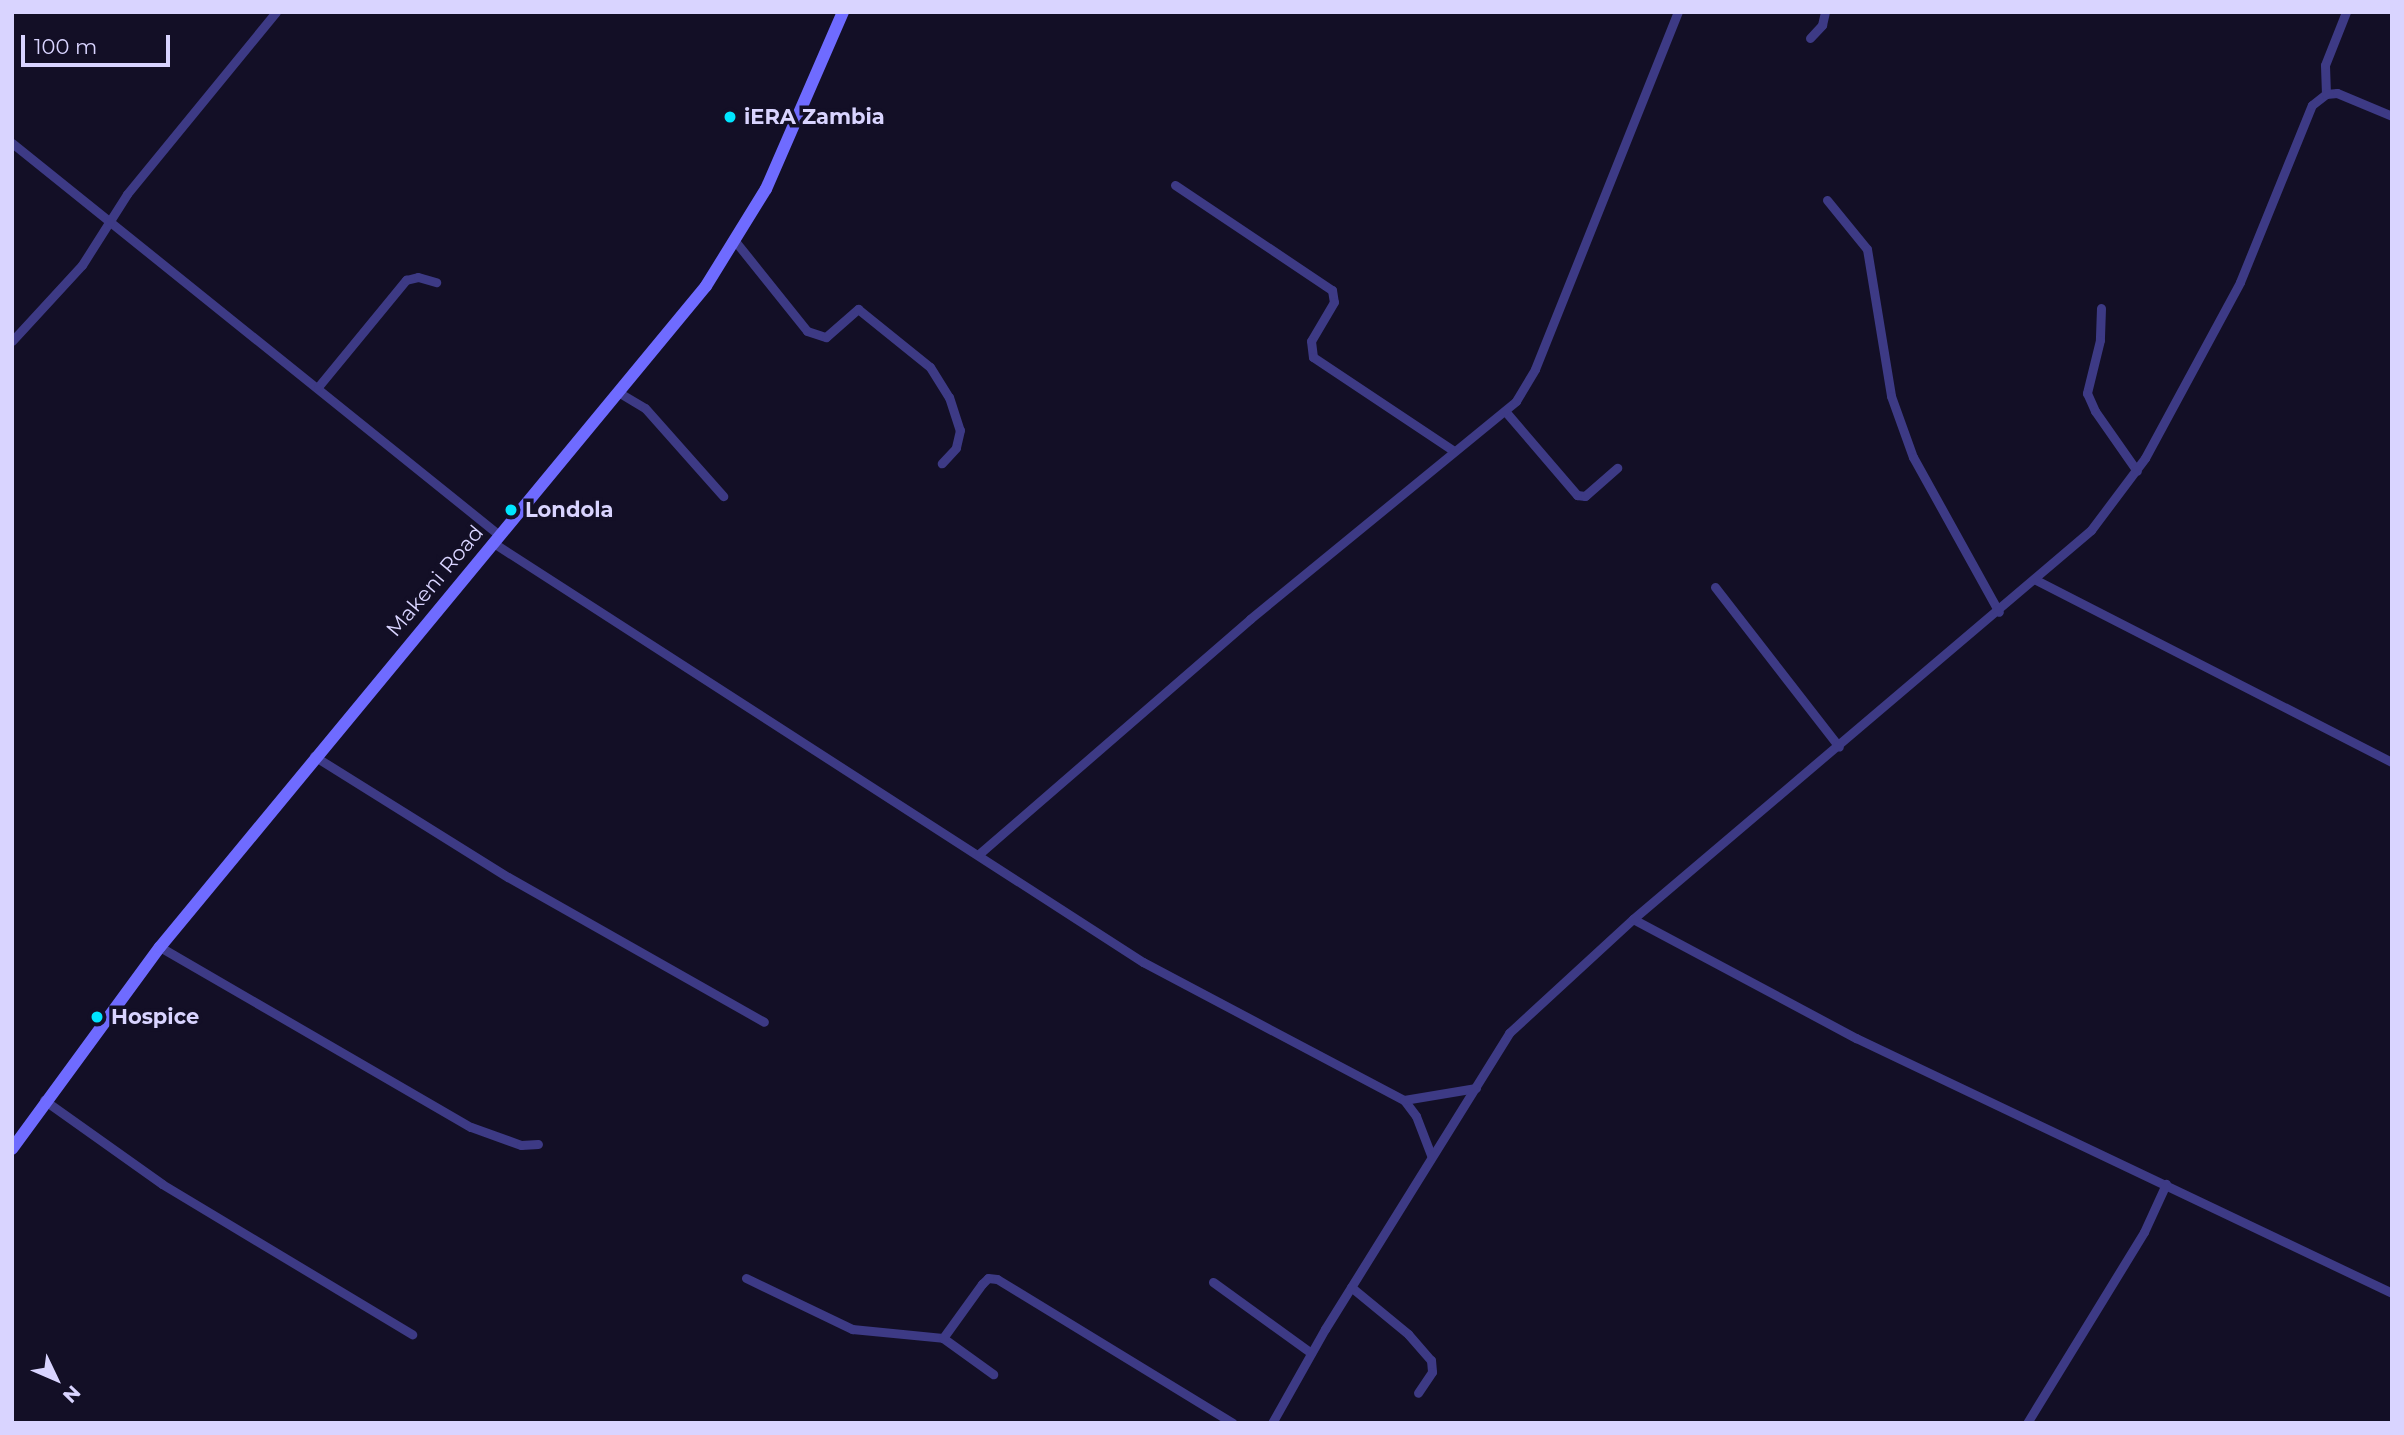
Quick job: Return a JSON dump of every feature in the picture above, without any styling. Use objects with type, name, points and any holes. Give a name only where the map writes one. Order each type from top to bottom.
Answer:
[{"type":"main road","name":"Makeni Road","points":[[12,1149],[44,1100],[160,947],[314,756],[706,286],[735,241],[795,128],[843,12]]},
{"type":"street","points":[[12,341],[82,265],[110,217],[276,12]]},
{"type":"street","points":[[979,854],[1250,618],[1505,411],[1531,378],[1678,12]]},
{"type":"street","points":[[1810,38],[1822,25],[1825,12]]},
{"type":"street","points":[[2326,94],[2325,65],[2346,12]]},
{"type":"street","points":[[1272,1423],[1311,1353],[1431,1155],[1509,1033],[1633,919],[1999,612],[2091,530],[2137,471],[2240,282],[2312,105],[2326,94],[2348,96],[2392,116]]},
{"type":"street","points":[[12,142],[110,217],[318,387],[495,538],[1143,962],[1404,1100],[1416,1116],[1431,1155]]},
{"type":"street","points":[[1175,185],[1332,290],[1334,302],[1311,341],[1313,357],[1454,451]]},
{"type":"street","points":[[1827,200],[1867,249],[1891,396],[1913,457],[1999,612]]},
{"type":"street","points":[[735,241],[807,331],[826,337],[859,309],[925,362],[949,397],[960,430],[956,448],[942,463]]},
{"type":"street","points":[[318,387],[406,280],[418,277],[436,282]]},
{"type":"street","points":[[2101,308],[2100,341],[2087,393],[2095,411],[2137,471]]},
{"type":"street","points":[[618,392],[645,408],[723,496]]},
{"type":"street","points":[[1505,411],[1577,495],[1585,496],[1617,468]]},
{"type":"street","points":[[2036,580],[2392,762]]},
{"type":"street","points":[[1715,587],[1839,747]]},
{"type":"street","points":[[314,756],[497,871],[764,1021]]},
{"type":"street","points":[[1633,919],[1856,1038],[2392,1293]]},
{"type":"street","points":[[160,947],[471,1127],[505,1140],[538,1144]]},
{"type":"street","points":[[1404,1100],[1476,1088]]},
{"type":"street","points":[[44,1100],[162,1184],[412,1334]]},
{"type":"street","points":[[2027,1423],[2144,1232],[2166,1184]]},
{"type":"street","points":[[746,1278],[857,1330],[943,1338],[993,1374]]},
{"type":"street","points":[[943,1338],[982,1284],[988,1278],[997,1279],[1233,1423]]},
{"type":"street","points":[[1213,1282],[1311,1353]]},
{"type":"street","points":[[1351,1287],[1408,1334],[1431,1360],[1433,1372],[1418,1393]]},
{"type":"place","name":"iERA Zambia","points":[[730,117]]},
{"type":"place","name":"Londola","points":[[511,510]]},
{"type":"place","name":"Hospice","points":[[97,1017]]}]
